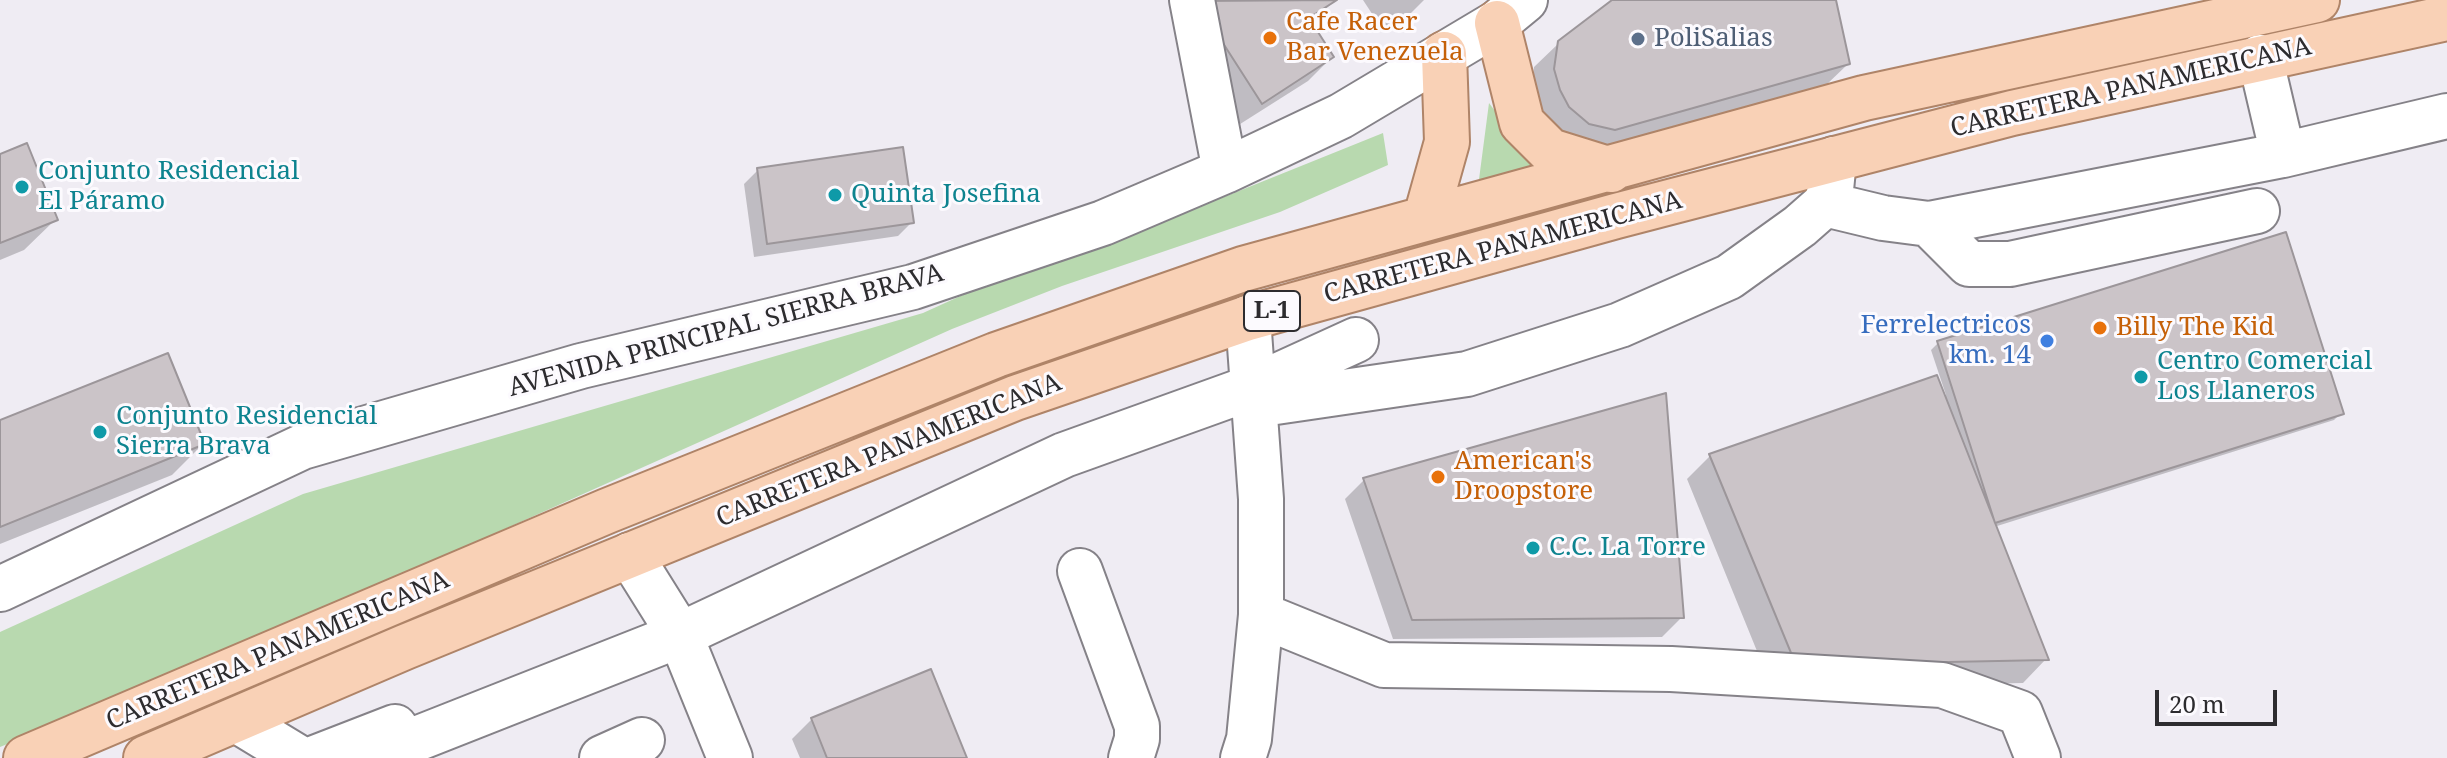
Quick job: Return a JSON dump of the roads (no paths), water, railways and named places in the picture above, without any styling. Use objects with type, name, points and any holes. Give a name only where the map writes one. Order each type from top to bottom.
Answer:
[{"type":"main road","name":"CARRETERA PANAMERICANA","points":[[26,758],[607,511],[996,355],[1243,269],[1864,98],[2317,0]]},
{"type":"main road","points":[[1511,11],[1522,123],[1550,151],[1611,170]]},
{"type":"main road","name":"CARRETERA PANAMERICANA","points":[[146,758],[405,647],[1015,398],[1248,318],[2012,113],[2447,18]]},
{"type":"main road","points":[[1426,217],[1447,142],[1444,54]]},
{"type":"street","points":[[1192,0],[1225,171]]},
{"type":"street","name":"AVENIDA PRINCIPAL SIERRA BRAVA","points":[[0,589],[302,447],[581,366],[913,287],[1103,223],[1225,171],[1341,116],[1511,11]]},
{"type":"street","points":[[2260,57],[2283,155]]},
{"type":"street","points":[[1825,204],[1883,218],[1929,224],[2283,155],[2447,116]]},
{"type":"street","points":[[368,758],[672,622],[901,498],[1153,399],[1253,385],[1467,374],[1620,325],[1729,277],[1825,204],[1831,190],[1834,159]]},
{"type":"street","points":[[1929,224],[1969,264],[2010,264],[2257,211]]},
{"type":"street","points":[[1243,758],[1249,739],[1261,615],[1261,499],[1248,318]]},
{"type":"street","points":[[1253,385],[1356,340]]},
{"type":"street","points":[[630,555],[672,622],[730,758]]},
{"type":"street","points":[[1080,571],[1137,726],[1131,758]]},
{"type":"street","points":[[1261,615],[1384,665],[1671,669],[1942,685],[2020,713],[2038,758]]},
{"type":"street","points":[[315,758],[672,622]]},
{"type":"street","points":[[238,721],[299,758]]},
{"type":"street","points":[[602,758],[642,740]]},
{"type":"place","name":"Cafe Racer Bar Venezuela","points":[[1270,38]]},
{"type":"place","name":"PoliSalias","points":[[1638,39]]},
{"type":"place","name":"Conjunto Residencial El Páramo","points":[[22,187]]},
{"type":"place","name":"Quinta Josefina","points":[[835,195]]},
{"type":"place","name":"Billy The Kid","points":[[2100,328]]},
{"type":"place","name":"Ferrelectricos km. 14","points":[[2047,341]]},
{"type":"place","name":"Centro Comercial Los Llaneros","points":[[2141,377]]},
{"type":"place","name":"Conjunto Residencial Sierra Brava","points":[[100,432]]},
{"type":"place","name":"American's Droopstore","points":[[1438,477]]},
{"type":"place","name":"C.C. La Torre","points":[[1533,548]]}]
